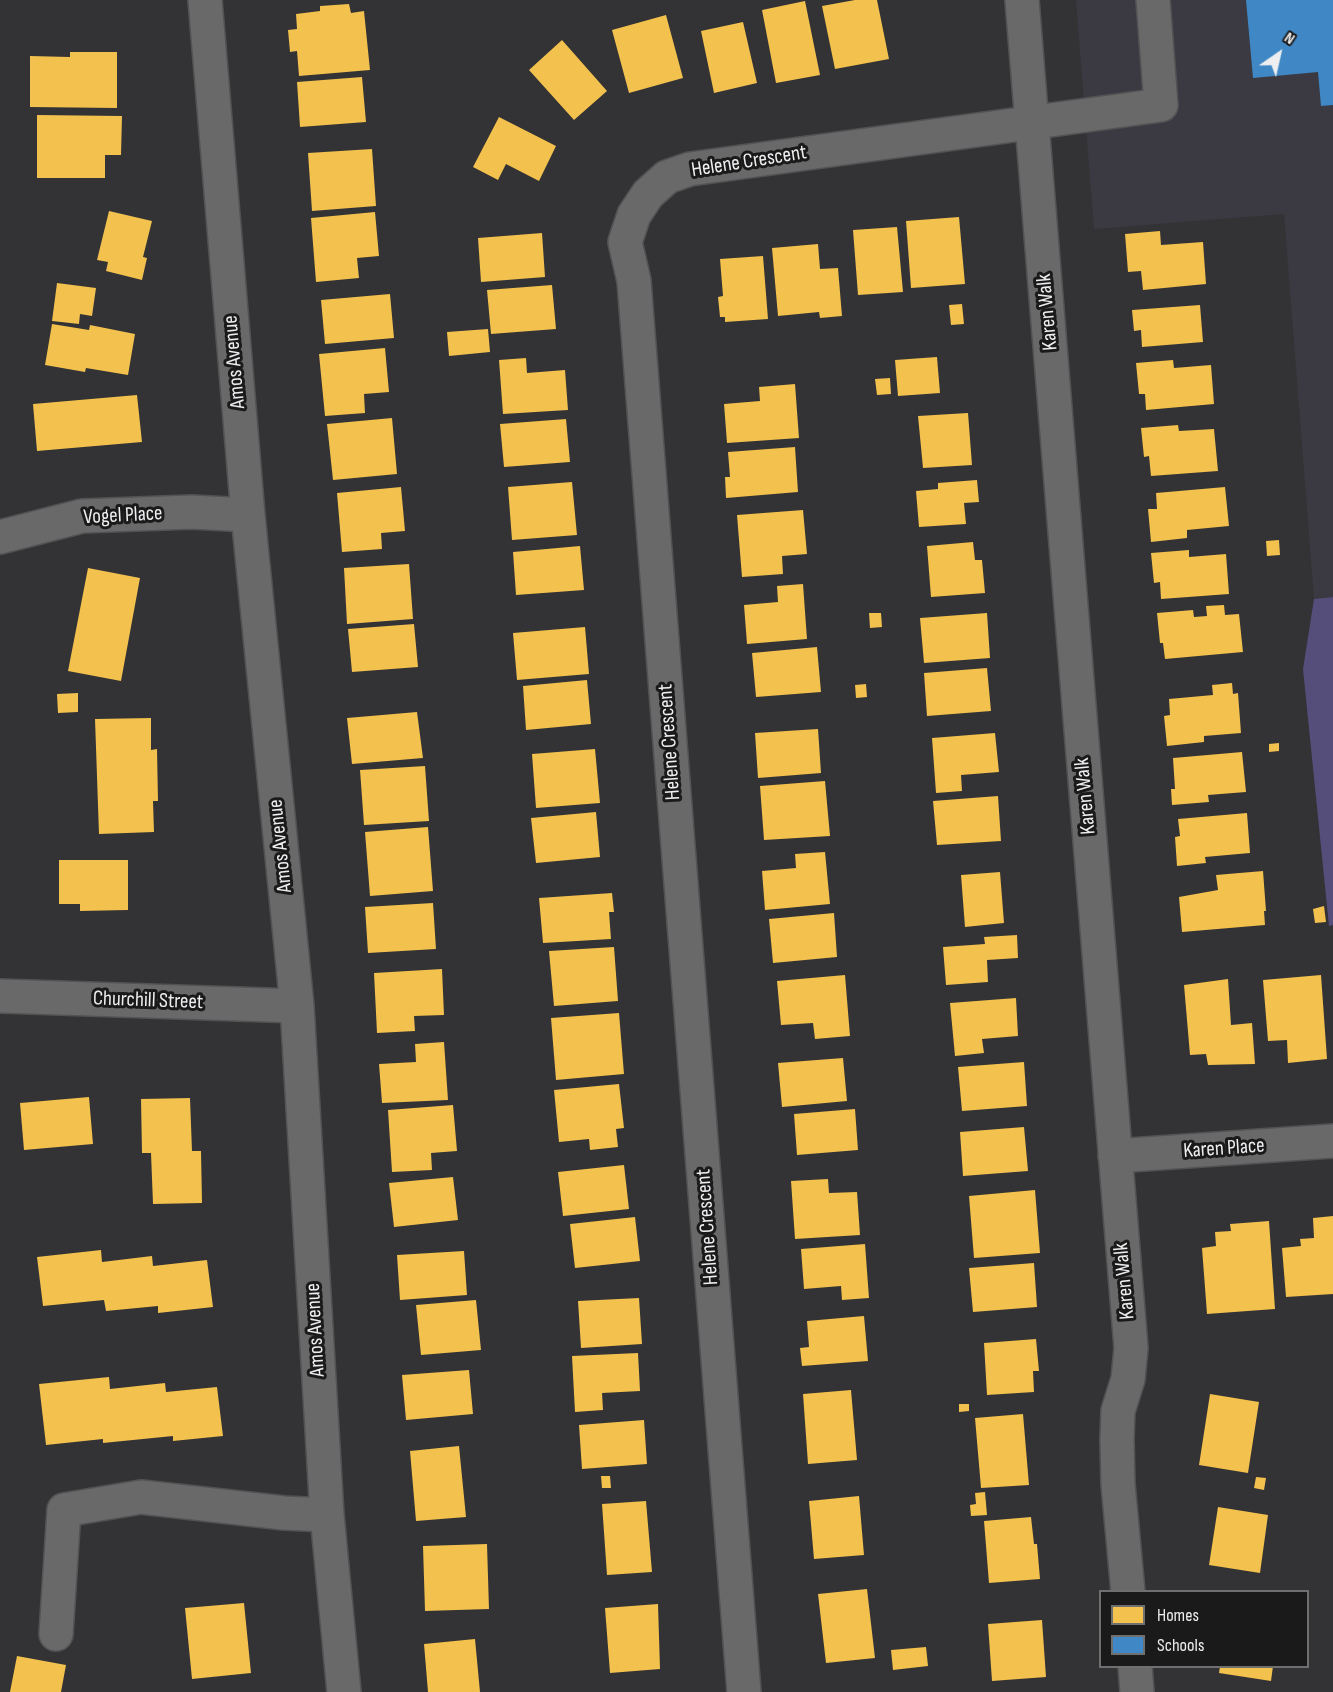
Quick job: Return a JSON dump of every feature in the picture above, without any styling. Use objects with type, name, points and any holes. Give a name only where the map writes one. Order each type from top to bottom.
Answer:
[{"type":"street","name":"Amos Avenue","points":[[206,0],[248,515],[297,1006],[327,1515],[344,1692]]},
{"type":"street","name":"Karen Walk","points":[[1022,0],[1131,1348],[1128,1379],[1118,1411],[1117,1439],[1118,1484],[1128,1590]]},
{"type":"street","name":"Helene Crescent","points":[[744,1692],[634,281],[625,242],[634,215],[648,194],[667,177],[690,169],[1161,105],[1154,0]]},
{"type":"street","name":"Vogel Place","points":[[0,537],[81,516],[192,512],[248,515]]},
{"type":"street","name":"Churchill Street","points":[[0,996],[297,1006]]},
{"type":"street","name":"Karen Place","points":[[1115,1156],[1333,1142]]},
{"type":"street","points":[[56,1634],[63,1510],[141,1497],[284,1514],[327,1515]]},
{"type":"street","points":[[1135,1668],[1137,1692]]},
{"type":"shaded area","points":[[1076,0],[1333,0],[1333,597],[1314,599],[1284,214],[1094,229]]},
{"type":"shaded area","points":[[1333,597],[1333,925],[1329,926],[1303,669],[1314,599]]},
{"type":"building: Homes","points":[[855,0],[877,0],[889,59],[835,69],[822,6]]},
{"type":"building: Homes","points":[[805,1],[820,75],[776,83],[762,10]]},
{"type":"building: Homes","points":[[349,4],[351,13],[364,11],[370,70],[299,76],[297,51],[290,52],[288,30],[297,29],[296,14],[320,11],[320,6]]},
{"type":"building: Homes","points":[[666,15],[683,78],[629,93],[612,30]]},
{"type":"building: Homes","points":[[743,22],[757,83],[714,93],[701,31]]},
{"type":"building: Homes","points":[[562,40],[607,91],[574,120],[529,70]]},
{"type":"building: Homes","points":[[70,52],[117,52],[117,108],[30,107],[30,56],[70,57]]},
{"type":"building: Homes","points":[[362,77],[366,122],[300,127],[297,82]]},
{"type":"building: Homes","points":[[37,115],[122,116],[121,155],[105,155],[105,178],[37,178]]},
{"type":"building: Homes","points":[[499,117],[556,146],[539,181],[506,164],[498,180],[473,167]]},
{"type":"building: Homes","points":[[372,149],[376,206],[312,211],[308,153]]},
{"type":"building: Homes","points":[[109,211],[152,221],[143,257],[147,258],[142,280],[106,271],[108,262],[97,260]]},
{"type":"building: Homes","points":[[375,212],[379,256],[357,258],[359,278],[316,282],[311,218]]},
{"type":"building: Homes","points":[[959,217],[965,284],[911,288],[906,221]]},
{"type":"building: Homes","points":[[897,227],[903,292],[858,295],[853,230]]},
{"type":"building: Homes","points":[[1160,231],[1161,245],[1203,242],[1206,284],[1143,290],[1141,271],[1128,272],[1125,234]]},
{"type":"building: Homes","points":[[542,233],[545,277],[481,282],[478,238]]},
{"type":"building: Homes","points":[[818,244],[820,269],[838,268],[842,316],[820,318],[819,312],[778,316],[772,248]]},
{"type":"building: Homes","points":[[763,256],[768,319],[725,322],[725,317],[720,317],[718,297],[723,296],[720,259]]},
{"type":"building: Homes","points":[[57,283],[96,288],[92,316],[80,314],[79,324],[52,321]]},
{"type":"building: Homes","points":[[552,285],[556,329],[491,334],[487,290]]},
{"type":"building: Homes","points":[[390,294],[394,338],[325,344],[321,300]]},
{"type":"building: Homes","points":[[962,304],[964,324],[951,325],[949,305]]},
{"type":"building: Homes","points":[[1200,305],[1203,342],[1142,347],[1141,330],[1134,331],[1132,310]]},
{"type":"building: Homes","points":[[52,324],[89,330],[90,325],[135,334],[128,375],[86,368],[85,372],[45,365]]},
{"type":"building: Homes","points":[[488,329],[490,352],[449,356],[447,332]]},
{"type":"building: Homes","points":[[385,348],[389,392],[364,394],[365,413],[325,416],[319,354]]},
{"type":"building: Homes","points":[[937,357],[940,393],[898,396],[895,360]]},
{"type":"building: Homes","points":[[526,358],[527,373],[565,370],[568,410],[503,414],[499,360]]},
{"type":"building: Homes","points":[[1173,360],[1174,368],[1211,365],[1214,404],[1146,410],[1145,394],[1139,394],[1136,363]]},
{"type":"building: Homes","points":[[890,378],[891,394],[877,395],[875,379]]},
{"type":"building: Homes","points":[[795,384],[799,438],[727,443],[724,404],[760,401],[759,387]]},
{"type":"building: Homes","points":[[137,395],[142,442],[37,451],[33,404]]},
{"type":"building: Homes","points":[[968,413],[972,465],[923,468],[918,416]]},
{"type":"building: Homes","points":[[392,418],[397,474],[333,480],[327,424]]},
{"type":"building: Homes","points":[[566,419],[570,462],[504,467],[500,424]]},
{"type":"building: Homes","points":[[1178,425],[1179,431],[1214,429],[1218,471],[1151,476],[1149,456],[1144,457],[1141,428]]},
{"type":"building: Homes","points":[[795,447],[798,492],[726,498],[725,477],[730,477],[728,452]]},
{"type":"building: Homes","points":[[977,480],[979,502],[964,503],[966,524],[919,527],[916,491],[938,489],[938,483]]},
{"type":"building: Homes","points":[[572,482],[577,535],[512,540],[508,487]]},
{"type":"building: Homes","points":[[401,487],[405,531],[381,533],[382,549],[342,552],[337,493]]},
{"type":"building: Homes","points":[[1225,487],[1229,526],[1187,530],[1187,538],[1151,542],[1148,509],[1157,509],[1156,493]]},
{"type":"building: Homes","points":[[803,510],[807,554],[782,556],[783,574],[742,577],[737,515]]},
{"type":"building: Homes","points":[[1279,540],[1280,555],[1267,556],[1266,541]]},
{"type":"building: Homes","points":[[973,542],[975,560],[982,560],[985,593],[931,597],[927,546]]},
{"type":"building: Homes","points":[[580,546],[584,590],[516,595],[513,552]]},
{"type":"building: Homes","points":[[1189,550],[1189,557],[1226,554],[1229,594],[1161,599],[1160,582],[1154,583],[1151,553]]},
{"type":"building: Homes","points":[[409,564],[413,619],[347,624],[344,568]]},
{"type":"building: Homes","points":[[88,568],[140,578],[121,681],[68,671]]},
{"type":"building: Homes","points":[[803,584],[807,639],[747,644],[744,605],[778,602],[777,586]]},
{"type":"building: Homes","points":[[1224,605],[1225,615],[1239,614],[1243,652],[1165,659],[1163,643],[1160,643],[1157,613],[1193,610],[1194,617],[1207,616],[1206,606]]},
{"type":"building: Homes","points":[[869,613],[881,613],[882,627],[870,628]]},
{"type":"building: Homes","points":[[987,613],[990,658],[924,663],[920,618]]},
{"type":"building: Homes","points":[[414,624],[418,667],[352,672],[348,629]]},
{"type":"building: Homes","points":[[585,627],[589,674],[517,680],[513,633]]},
{"type":"building: Homes","points":[[817,647],[821,692],[756,697],[752,653]]},
{"type":"building: Homes","points":[[987,668],[991,711],[927,716],[924,673]]},
{"type":"building: Homes","points":[[587,680],[591,724],[526,730],[523,686]]},
{"type":"building: Homes","points":[[1232,683],[1233,694],[1238,693],[1241,733],[1204,736],[1204,742],[1167,746],[1164,716],[1170,715],[1169,699],[1213,695],[1212,685]]},
{"type":"building: Homes","points":[[866,684],[867,697],[856,698],[855,685]]},
{"type":"building: Homes","points":[[78,693],[78,712],[58,713],[57,694]]},
{"type":"building: Homes","points":[[417,712],[423,758],[352,764],[347,718]]},
{"type":"building: Homes","points":[[151,718],[151,750],[157,749],[158,801],[153,801],[154,832],[99,834],[95,719]]},
{"type":"building: Homes","points":[[818,729],[821,773],[758,778],[755,733]]},
{"type":"building: Homes","points":[[995,733],[999,772],[961,775],[962,791],[936,793],[932,738]]},
{"type":"building: Homes","points":[[1279,743],[1279,751],[1269,752],[1269,744]]},
{"type":"building: Homes","points":[[595,749],[600,803],[536,808],[532,754]]},
{"type":"building: Homes","points":[[1242,752],[1246,792],[1208,795],[1209,802],[1172,805],[1171,789],[1175,789],[1173,758]]},
{"type":"building: Homes","points":[[425,766],[429,821],[364,825],[360,770]]},
{"type":"building: Homes","points":[[825,781],[830,836],[764,840],[760,786]]},
{"type":"building: Homes","points":[[998,796],[1001,841],[937,845],[933,801]]},
{"type":"building: Homes","points":[[596,812],[600,857],[536,863],[531,818]]},
{"type":"building: Homes","points":[[1247,813],[1250,853],[1205,857],[1206,863],[1177,866],[1175,837],[1180,836],[1178,819]]},
{"type":"building: Homes","points":[[428,827],[433,891],[370,896],[365,832]]},
{"type":"building: Homes","points":[[825,852],[830,904],[765,910],[762,871],[796,868],[795,854]]},
{"type":"building: Homes","points":[[59,860],[128,860],[128,910],[80,911],[80,904],[59,904]]},
{"type":"building: Homes","points":[[1263,871],[1265,925],[1182,932],[1179,897],[1218,890],[1216,875]]},
{"type":"building: Homes","points":[[1000,872],[1004,923],[965,927],[961,875]]},
{"type":"building: Homes","points":[[612,893],[614,912],[609,912],[611,939],[543,943],[539,898]]},
{"type":"building: Homes","points":[[433,903],[436,949],[368,953],[365,907]]},
{"type":"building: Homes","points":[[1324,906],[1326,922],[1315,923],[1313,909]]},
{"type":"building: Homes","points":[[834,913],[837,957],[773,963],[769,919]]},
{"type":"building: Homes","points":[[1017,935],[1018,958],[987,960],[988,982],[946,985],[943,947],[985,944],[984,937]]},
{"type":"building: Homes","points":[[614,947],[618,1001],[554,1006],[549,951]]},
{"type":"building: Homes","points":[[442,969],[444,1015],[414,1016],[415,1031],[377,1033],[374,973]]},
{"type":"building: Homes","points":[[845,975],[850,1036],[815,1039],[813,1023],[781,1025],[777,981]]},
{"type":"building: Homes","points":[[1321,975],[1327,1059],[1288,1063],[1287,1040],[1268,1041],[1263,980]]},
{"type":"building: Homes","points":[[1228,979],[1231,1025],[1252,1023],[1255,1064],[1208,1065],[1206,1054],[1190,1055],[1184,985]]},
{"type":"building: Homes","points":[[1016,998],[1018,1036],[982,1039],[984,1053],[955,1056],[950,1003]]},
{"type":"building: Homes","points":[[619,1013],[624,1074],[556,1080],[551,1018]]},
{"type":"building: Homes","points":[[444,1042],[448,1100],[382,1103],[379,1064],[416,1062],[415,1044]]},
{"type":"building: Homes","points":[[843,1058],[847,1101],[782,1107],[778,1063]]},
{"type":"building: Homes","points":[[1024,1062],[1027,1106],[962,1111],[958,1067]]},
{"type":"building: Homes","points":[[619,1084],[624,1128],[616,1129],[618,1147],[590,1150],[589,1139],[559,1142],[554,1090]]},
{"type":"building: Homes","points":[[89,1097],[93,1144],[24,1150],[20,1103]]},
{"type":"building: Homes","points":[[190,1098],[192,1151],[201,1151],[202,1203],[153,1204],[151,1153],[142,1153],[141,1099]]},
{"type":"building: Homes","points":[[453,1105],[457,1151],[431,1153],[432,1170],[392,1172],[388,1110]]},
{"type":"building: Homes","points":[[855,1109],[858,1150],[797,1155],[794,1114]]},
{"type":"building: Homes","points":[[1024,1127],[1028,1171],[963,1176],[960,1132]]},
{"type":"building: Homes","points":[[624,1165],[629,1209],[563,1216],[558,1172]]},
{"type":"building: Homes","points":[[453,1177],[458,1220],[394,1227],[389,1183]]},
{"type":"building: Homes","points":[[828,1179],[829,1193],[857,1192],[860,1235],[795,1239],[791,1181]]},
{"type":"building: Homes","points":[[1035,1190],[1040,1253],[974,1258],[969,1196]]},
{"type":"building: Homes","points":[[1333,1216],[1333,1294],[1286,1297],[1282,1248],[1301,1246],[1300,1239],[1314,1238],[1313,1218]]},
{"type":"building: Homes","points":[[635,1217],[640,1261],[575,1268],[570,1224]]},
{"type":"building: Homes","points":[[1269,1221],[1275,1309],[1207,1314],[1202,1248],[1216,1246],[1215,1232],[1231,1231],[1230,1224]]},
{"type":"building: Homes","points":[[865,1244],[869,1298],[842,1300],[841,1286],[804,1289],[801,1249]]},
{"type":"building: Homes","points":[[101,1250],[102,1262],[152,1256],[153,1266],[207,1260],[213,1307],[158,1313],[158,1306],[106,1311],[104,1300],[43,1306],[37,1257]]},
{"type":"building: Homes","points":[[464,1251],[467,1295],[400,1300],[397,1255]]},
{"type":"building: Homes","points":[[1034,1263],[1037,1307],[973,1312],[969,1268]]},
{"type":"building: Homes","points":[[639,1298],[642,1344],[581,1348],[578,1301]]},
{"type":"building: Homes","points":[[476,1300],[481,1350],[421,1355],[416,1305]]},
{"type":"building: Homes","points":[[864,1316],[868,1361],[802,1366],[800,1348],[809,1347],[807,1321]]},
{"type":"building: Homes","points":[[1036,1339],[1039,1371],[1033,1371],[1034,1392],[987,1395],[984,1343]]},
{"type":"building: Homes","points":[[638,1353],[640,1391],[602,1393],[603,1410],[575,1412],[572,1356]]},
{"type":"building: Homes","points":[[469,1370],[473,1414],[406,1420],[402,1375]]},
{"type":"building: Homes","points":[[109,1377],[110,1389],[165,1383],[166,1392],[217,1387],[223,1436],[173,1441],[173,1436],[103,1443],[103,1439],[46,1445],[39,1384]]},
{"type":"building: Homes","points":[[851,1390],[857,1460],[808,1464],[803,1394]]},
{"type":"building: Homes","points":[[1210,1394],[1259,1402],[1248,1473],[1199,1465]]},
{"type":"building: Homes","points":[[959,1404],[969,1404],[969,1411],[959,1412]]},
{"type":"building: Homes","points":[[1023,1414],[1029,1485],[981,1488],[975,1418]]},
{"type":"building: Homes","points":[[644,1420],[647,1464],[582,1469],[579,1425]]},
{"type":"building: Homes","points":[[459,1446],[466,1517],[416,1521],[410,1451]]},
{"type":"building: Homes","points":[[601,1476],[610,1476],[611,1488],[602,1488]]},
{"type":"building: Homes","points":[[1256,1477],[1266,1478],[1264,1490],[1254,1488]]},
{"type":"building: Homes","points":[[985,1492],[987,1515],[971,1516],[970,1505],[976,1504],[975,1493]]},
{"type":"building: Homes","points":[[859,1496],[864,1555],[814,1559],[809,1501]]},
{"type":"building: Homes","points":[[646,1501],[652,1572],[607,1575],[602,1504]]},
{"type":"building: Homes","points":[[1218,1507],[1268,1515],[1260,1573],[1209,1565]]},
{"type":"building: Homes","points":[[1031,1517],[1034,1544],[1037,1544],[1040,1579],[989,1583],[984,1521]]},
{"type":"building: Homes","points":[[487,1544],[489,1609],[425,1611],[423,1546]]},
{"type":"building: Homes","points":[[867,1589],[875,1658],[826,1663],[818,1594]]},
{"type":"building: Homes","points":[[244,1603],[251,1673],[192,1679],[185,1608]]},
{"type":"building: Homes","points":[[658,1604],[660,1669],[610,1673],[605,1608]]},
{"type":"building: Homes","points":[[1042,1620],[1046,1677],[992,1681],[988,1624]]},
{"type":"building: Homes","points":[[475,1639],[480,1692],[428,1692],[424,1644]]},
{"type":"building: Homes","points":[[926,1647],[928,1666],[893,1670],[891,1650]]},
{"type":"building: Homes","points":[[17,1656],[66,1665],[61,1692],[10,1692]]},
{"type":"building: Homes","points":[[1220,1668],[1273,1668],[1271,1681],[1219,1673]]},
{"type":"building: Schools","points":[[1246,0],[1333,0],[1333,105],[1321,106],[1318,72],[1253,78]]}]
